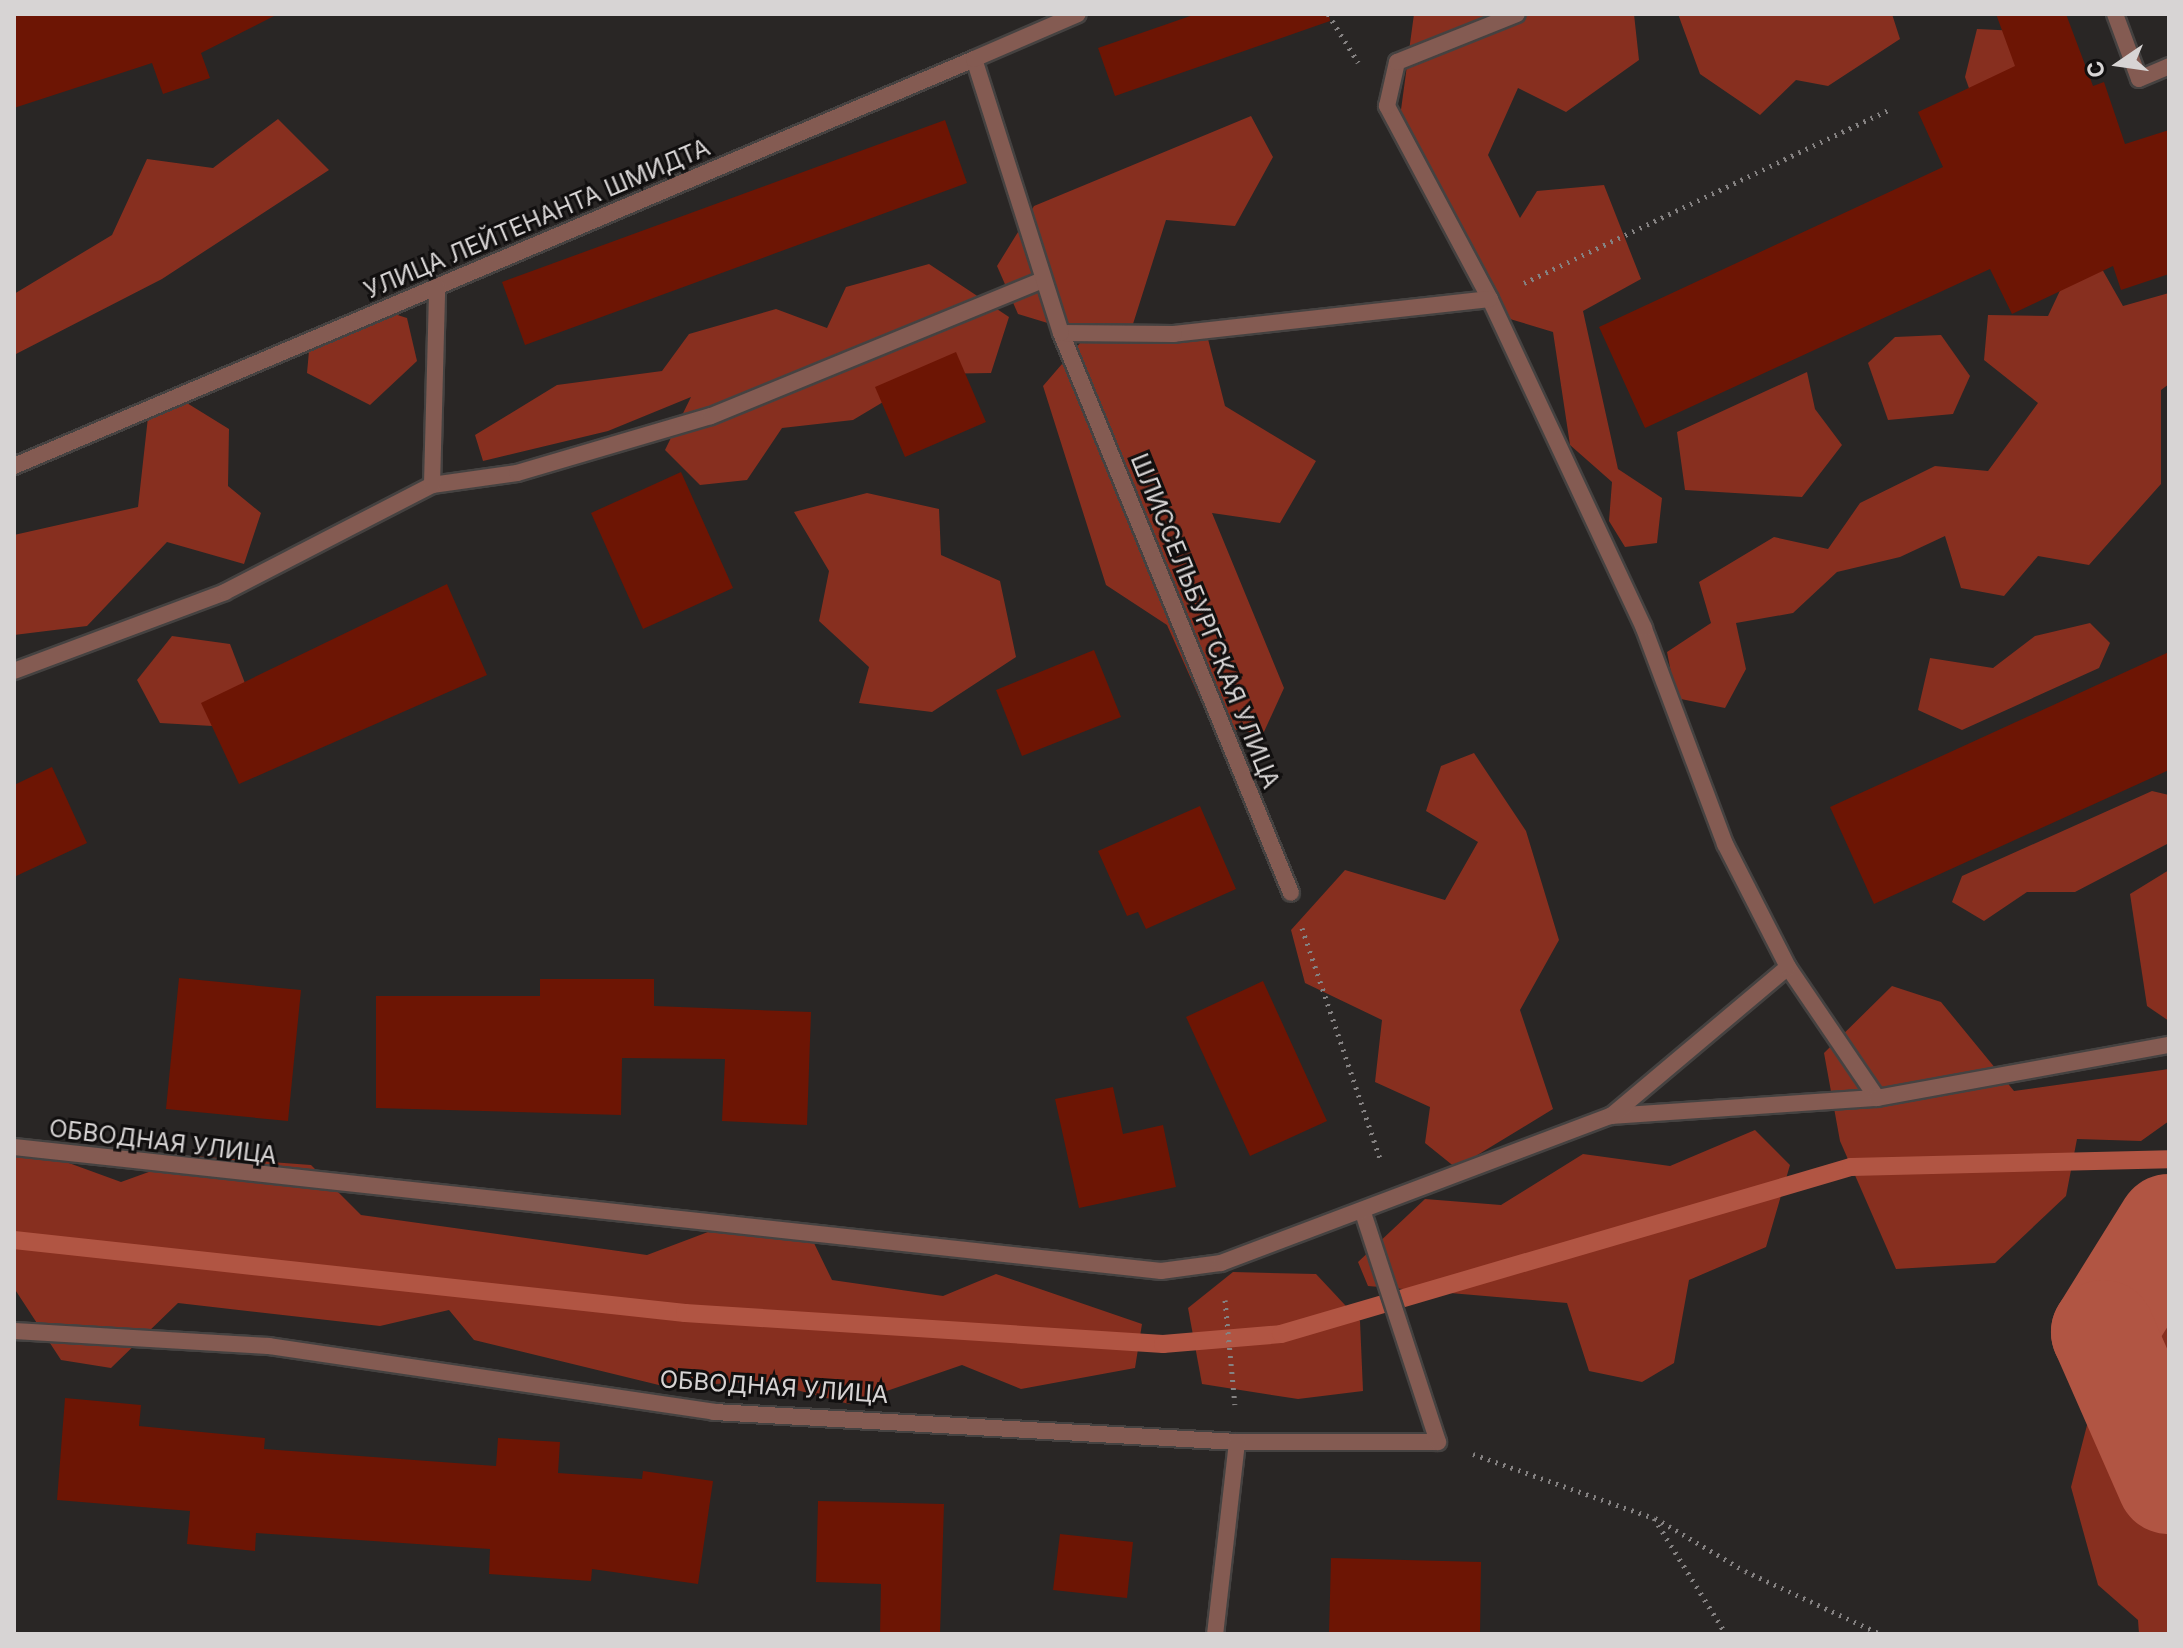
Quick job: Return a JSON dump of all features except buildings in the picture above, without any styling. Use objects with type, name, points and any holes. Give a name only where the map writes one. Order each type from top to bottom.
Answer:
[{"type":"street","name":"УЛИЦА ЛЕЙТЕНАНТА ШМИДТА","points":[[14,466],[1078,14]]},
{"type":"street","points":[[1517,14],[1397,62],[1387,106],[1490,299],[1644,628],[1725,844],[1788,967],[1877,1098]]},
{"type":"street","points":[[2115,14],[2139,79],[2169,66]]},
{"type":"street","name":"ШЛИССЕЛЬБУРГСКАЯ УЛИЦА","points":[[974,59],[1040,281],[1291,893]]},
{"type":"street","points":[[14,671],[225,592],[432,485],[517,473],[711,416],[1040,281]]},
{"type":"street","points":[[432,485],[437,288]]},
{"type":"street","points":[[1061,333],[1174,334],[1490,299]]},
{"type":"street","points":[[1611,1116],[1788,967]]},
{"type":"street","points":[[1611,1116],[1877,1098],[2169,1045]]},
{"type":"street","name":"ОБВОДНАЯ УЛИЦА","points":[[14,1147],[1161,1271],[1221,1263],[1394,1201],[1611,1116]]},
{"type":"street","points":[[1363,1212],[1438,1442]]},
{"type":"street","name":"ОБВОДНАЯ УЛИЦА","points":[[14,1331],[269,1346],[714,1412],[1237,1442],[1438,1442]]},
{"type":"street","points":[[1215,1634],[1237,1442]]},
{"type":"path","points":[[1490,299],[1889,110]]},
{"type":"path","points":[[1291,893],[1394,1201]]},
{"type":"path","points":[[1225,1303],[1235,1399]]},
{"type":"path","points":[[1438,1442],[1654,1518],[1881,1634]]},
{"type":"path","points":[[1654,1518],[1726,1634]]},
{"type":"shaded area","points":[[1414,14],[1634,14],[1639,60],[1566,112],[1518,88],[1488,155],[1520,218],[1537,191],[1604,185],[1641,279],[1583,311],[1618,469],[1662,498],[1657,543],[1625,547],[1609,521],[1612,482],[1570,445],[1553,332],[1510,319],[1400,117]]},
{"type":"shaded area","points":[[1678,14],[1892,14],[1900,39],[1828,86],[1796,80],[1760,115],[1700,74]]},
{"type":"shaded area","points":[[1977,29],[2019,31],[2061,140],[1994,159],[1965,77]]},
{"type":"shaded area","points":[[1251,116],[1273,157],[1235,226],[1166,220],[1133,324],[1208,339],[1225,406],[1316,461],[1280,523],[1212,513],[1284,688],[1263,734],[1212,726],[1167,625],[1106,585],[1043,386],[1087,335],[1018,314],[997,266],[1034,206]]},
{"type":"shaded area","points":[[278,119],[329,170],[162,279],[14,355],[14,294],[112,235],[147,159],[213,168]]},
{"type":"shaded area","points":[[2098,262],[2123,306],[2169,293],[2169,384],[2161,390],[2161,484],[2089,565],[2038,556],[2004,596],[1961,588],[1945,536],[1900,557],[1837,572],[1793,613],[1736,623],[1746,669],[1725,708],[1676,698],[1667,652],[1711,623],[1699,582],[1774,537],[1828,549],[1860,503],[1935,466],[1988,471],[2038,403],[1984,360],[1988,315],[2048,316],[2073,263]]},
{"type":"shaded area","points":[[929,264],[1009,317],[991,373],[930,374],[853,420],[782,428],[747,480],[700,485],[665,450],[691,397],[608,431],[483,461],[475,435],[557,385],[662,371],[689,334],[776,309],[827,328],[846,287]]},
{"type":"shaded area","points":[[372,307],[407,318],[417,361],[370,405],[307,373],[310,340]]},
{"type":"shaded area","points":[[1941,335],[1970,376],[1953,414],[1888,420],[1868,363],[1895,337]]},
{"type":"shaded area","points":[[1807,372],[1815,409],[1842,445],[1802,497],[1685,490],[1677,432]]},
{"type":"shaded area","points":[[182,400],[229,429],[228,486],[261,513],[244,564],[167,542],[87,626],[14,635],[14,535],[138,507],[148,417]]},
{"type":"shaded area","points":[[867,493],[939,509],[941,555],[1000,581],[1016,657],[932,712],[859,703],[869,667],[819,621],[829,571],[794,512]]},
{"type":"shaded area","points":[[2090,623],[2110,643],[2099,668],[1962,730],[1918,710],[1930,658],[1993,668],[2035,636]]},
{"type":"shaded area","points":[[172,636],[230,644],[251,699],[230,727],[160,723],[137,680]]},
{"type":"shaded area","points":[[1474,753],[1526,831],[1559,940],[1520,1010],[1553,1109],[1456,1168],[1425,1143],[1430,1107],[1375,1082],[1382,1020],[1305,983],[1291,930],[1345,870],[1445,900],[1478,842],[1426,811],[1441,766]]},
{"type":"shaded area","points":[[2152,791],[2169,795],[2169,843],[2075,892],[2027,892],[1984,921],[1952,902],[1962,876]]},
{"type":"shaded area","points":[[2169,870],[2169,1021],[2147,1006],[2130,894]]},
{"type":"shaded area","points":[[1892,986],[1941,1002],[2014,1091],[2169,1069],[2169,1121],[2141,1141],[2077,1139],[2066,1196],[1995,1263],[1896,1269],[1840,1141],[1824,1053]]},
{"type":"shaded area","points":[[1755,1130],[1790,1165],[1766,1247],[1689,1280],[1674,1363],[1642,1382],[1589,1371],[1567,1303],[1368,1286],[1358,1262],[1425,1199],[1501,1205],[1583,1154],[1670,1166]]},
{"type":"shaded area","points":[[14,1143],[121,1182],[193,1156],[311,1165],[361,1215],[647,1255],[708,1232],[813,1241],[832,1280],[943,1296],[996,1274],[1142,1324],[1135,1368],[1021,1389],[962,1365],[849,1404],[763,1381],[667,1387],[474,1340],[449,1310],[380,1326],[178,1303],[111,1368],[61,1360],[14,1288]]},
{"type":"shaded area","points":[[2169,1204],[2169,1634],[2139,1634],[2138,1620],[2098,1585],[2071,1487],[2100,1375],[2083,1302]]},
{"type":"shaded area","points":[[1233,1272],[1316,1274],[1360,1321],[1363,1391],[1298,1399],[1202,1384],[1188,1308]]},
{"type":"waterway","points":[[14,1240],[685,1313],[1163,1344],[1281,1334],[1851,1167],[2169,1159]]},
{"type":"waterway","points":[[2169,1226],[2103,1332],[2169,1482]]}]
